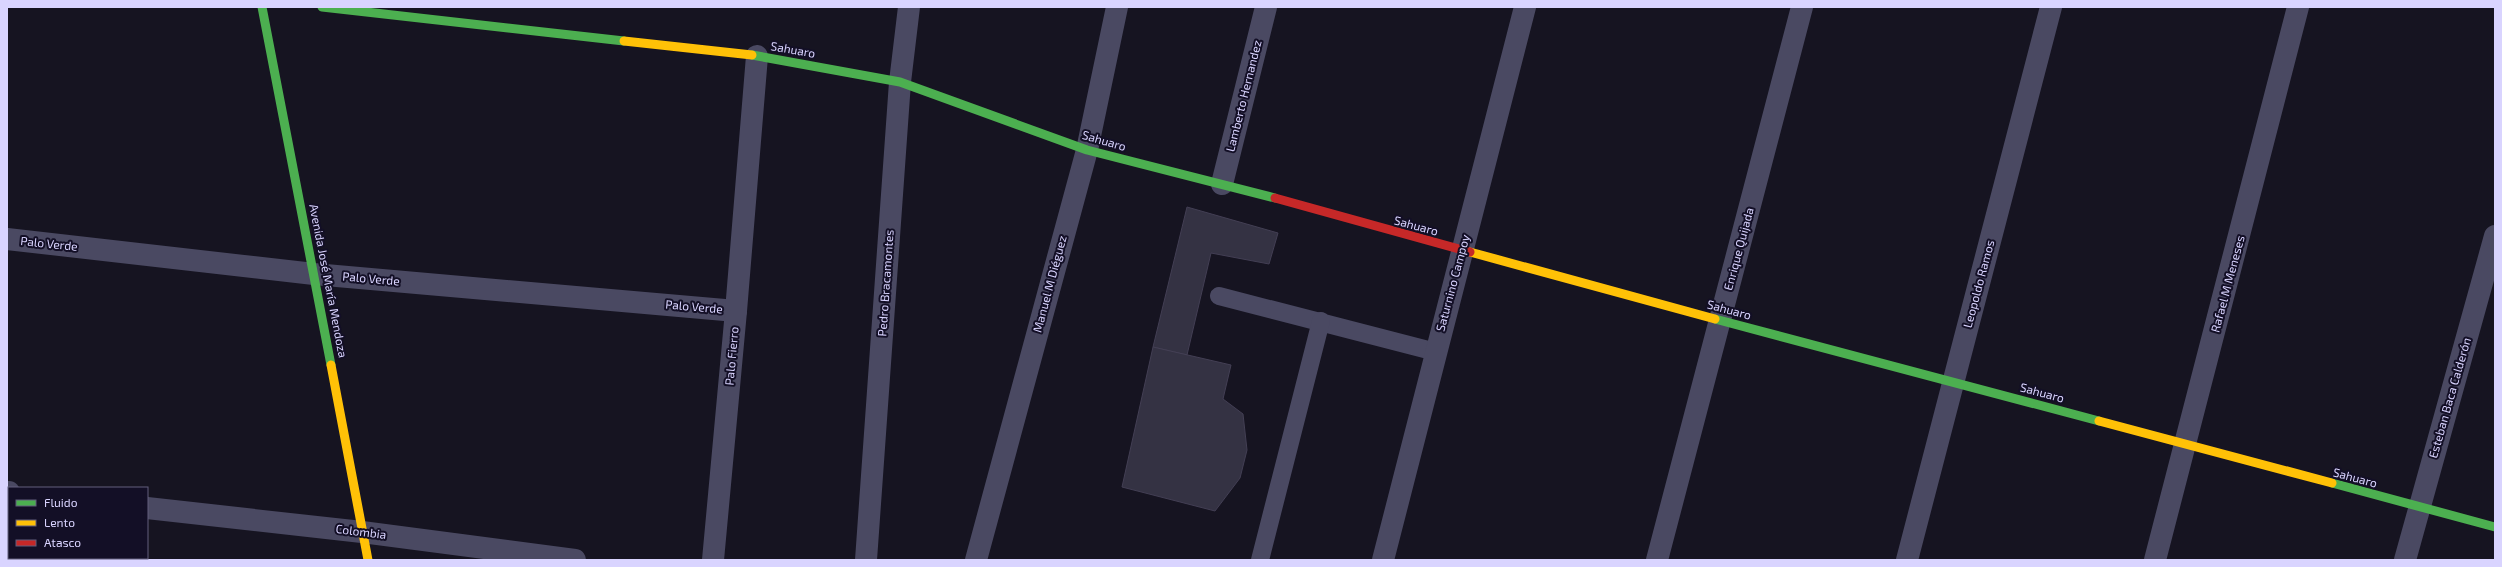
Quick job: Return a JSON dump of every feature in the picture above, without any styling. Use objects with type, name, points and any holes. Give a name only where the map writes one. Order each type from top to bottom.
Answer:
[{"type":"street","name":"Avenida José María Mendoza","points":[[262,7],[368,560]]},
{"type":"street","name":"Sahuaro","points":[[322,7],[757,56],[900,82],[1086,150],[1222,184],[1462,251],[2186,444],[2419,508],[2495,527]]},
{"type":"street","name":"Pedro Bracamontes","points":[[866,560],[900,82],[909,7]]},
{"type":"street","name":"Manuel M Diéguez","points":[[976,560],[1086,150],[1117,7]]},
{"type":"street","name":"Lamberto Hernandez","points":[[1222,184],[1266,7]]},
{"type":"street","name":"Saturnino Campoy","points":[[1383,560],[1525,7]]},
{"type":"street","name":"Enrique Quijada","points":[[1657,560],[1802,7]]},
{"type":"street","name":"Leopoldo Ramos","points":[[1907,560],[2051,7]]},
{"type":"street","name":"Rafael M Meneses","points":[[2155,560],[2298,7]]},
{"type":"street","name":"Palo Fierro","points":[[713,560],[736,311],[757,56]]},
{"type":"street","name":"Esteban Baca Calderón","points":[[2405,560],[2495,236]]},
{"type":"street","name":"Palo Verde","points":[[7,239],[314,274],[736,311]]},
{"type":"street","name":"Colombia","points":[[148,508],[362,532],[575,560]]},
{"type":"lane","points":[[1219,296],[1321,321],[1436,352]]},
{"type":"lane","points":[[1260,560],[1321,321]]},
{"type":"building","points":[[1187,207],[1278,233],[1269,264],[1211,253],[1187,355],[1153,347]]},
{"type":"building","points":[[1153,347],[1231,365],[1223,399],[1243,414],[1247,450],[1240,478],[1215,511],[1122,487]]},
{"type":"traffic: fast","points":[[262,7],[331,365]]},
{"type":"traffic: fast","points":[[322,7],[624,41]]},
{"type":"traffic: fast","points":[[752,55],[900,82],[1087,150],[1275,198]]},
{"type":"traffic: fast","points":[[1715,319],[2099,421]]},
{"type":"traffic: fast","points":[[2332,483],[2495,527]]},
{"type":"traffic: slow","points":[[624,41],[752,55]]},
{"type":"traffic: slow","points":[[1470,252],[1715,319]]},
{"type":"traffic: slow","points":[[331,365],[368,560]]},
{"type":"traffic: slow","points":[[2099,421],[2332,483]]},
{"type":"traffic: jam","points":[[1275,198],[1470,252]]}]
